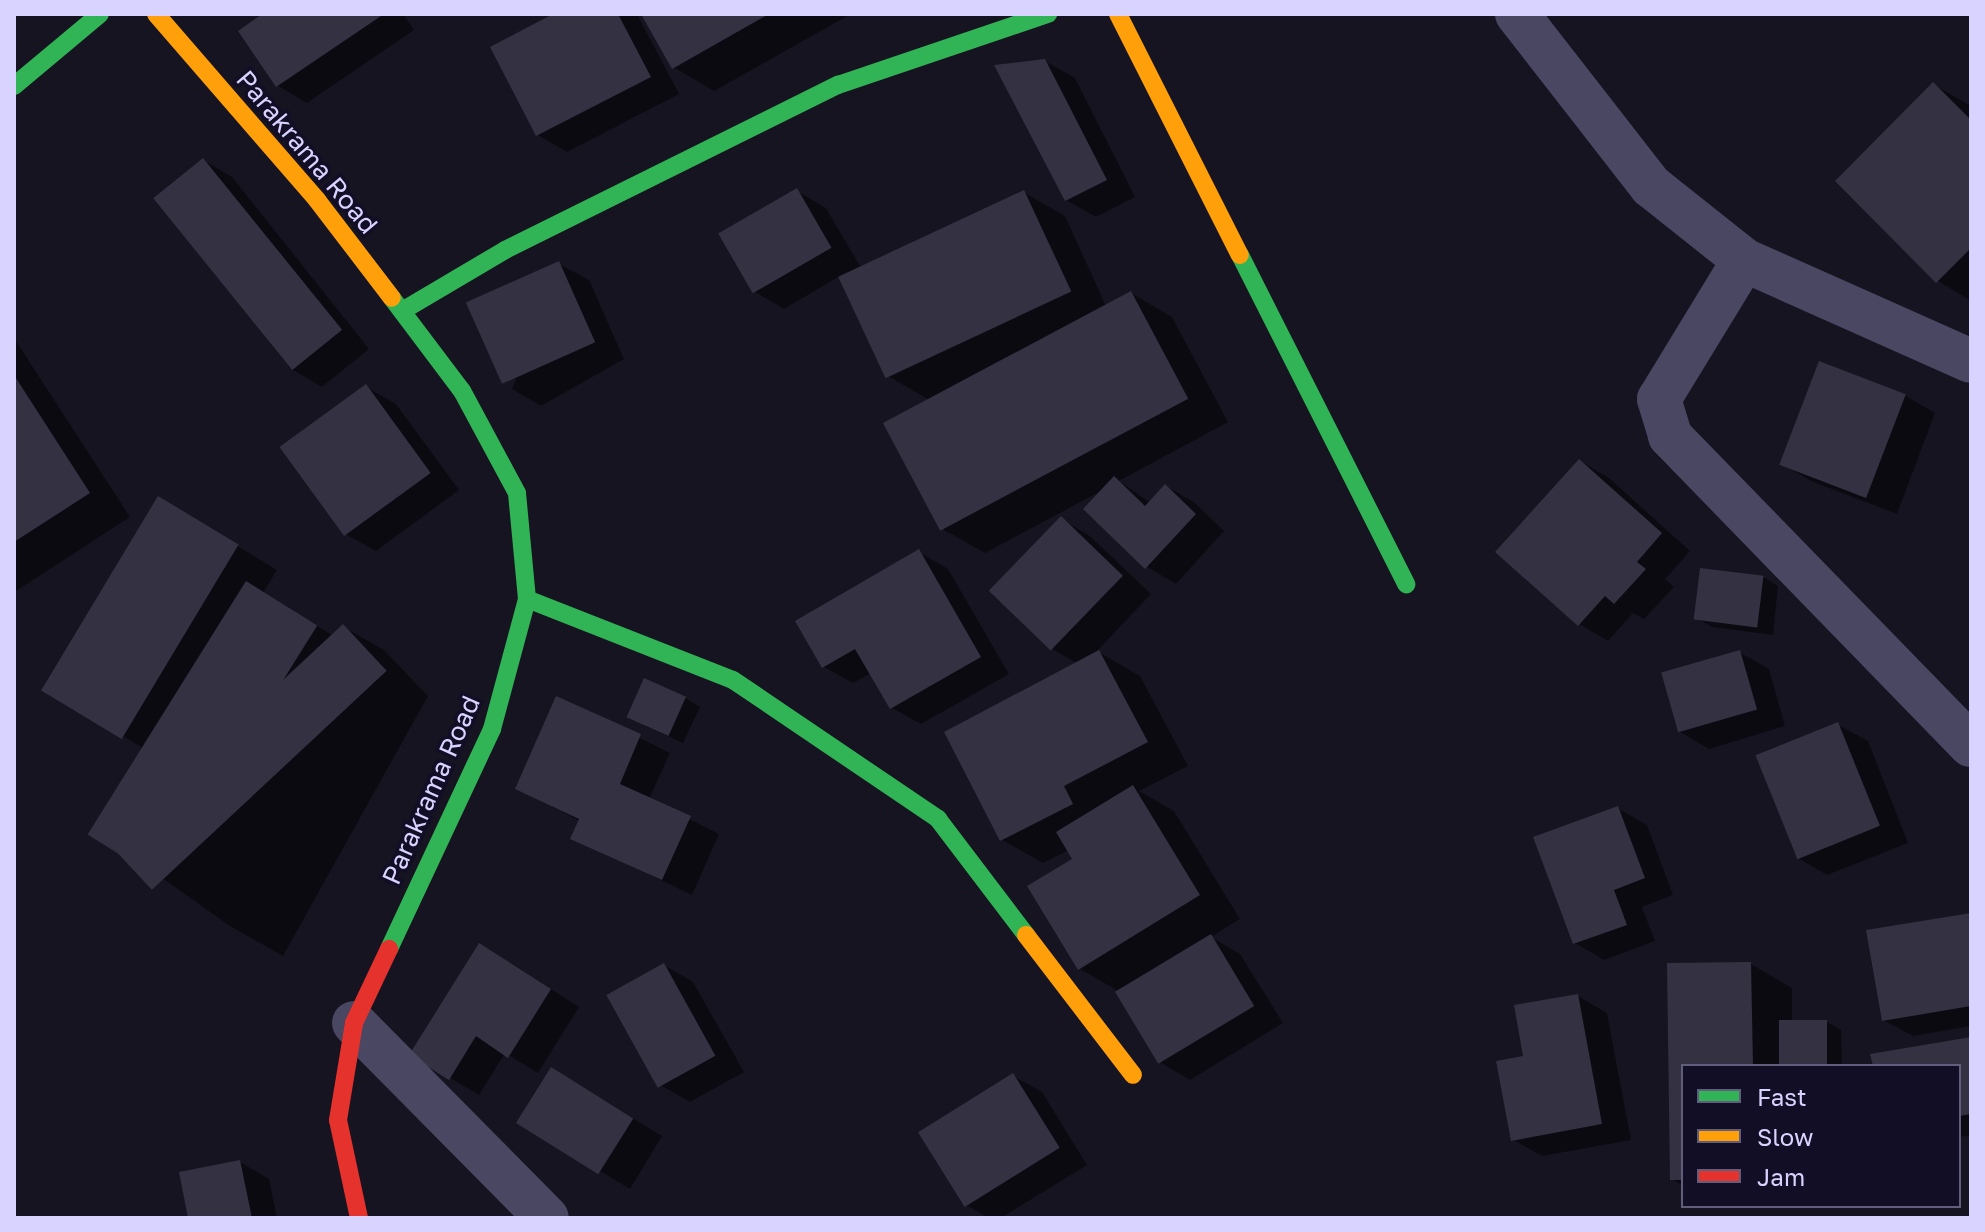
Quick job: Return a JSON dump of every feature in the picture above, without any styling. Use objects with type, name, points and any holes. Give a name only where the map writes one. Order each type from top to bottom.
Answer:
[{"type":"street","points":[[14,86],[100,14]]},
{"type":"street","name":"Parakrama Road","points":[[156,14],[317,200],[402,311],[462,391],[517,493],[527,599],[492,729],[354,1023],[338,1120],[359,1218]]},
{"type":"street","points":[[402,311],[505,250],[838,85],[1048,14]]},
{"type":"street","points":[[1118,14],[1406,584]]},
{"type":"street","points":[[1517,14],[1651,186],[1744,260],[1971,361]]},
{"type":"street","points":[[1744,260],[1659,399],[1670,436],[1971,745]]},
{"type":"street","points":[[527,599],[733,680],[938,819],[1133,1075]]},
{"type":"street","points":[[354,1023],[547,1218]]},
{"type":"building","points":[[262,14],[384,14],[276,87],[238,31]]},
{"type":"building","points":[[553,14],[618,14],[651,77],[536,136],[490,47]]},
{"type":"building","points":[[641,14],[769,14],[672,69]]},
{"type":"building","points":[[1045,59],[1107,180],[1065,201],[994,65]]},
{"type":"building","points":[[1933,82],[1971,120],[1971,248],[1936,283],[1835,181]]},
{"type":"building","points":[[203,158],[342,330],[292,370],[153,198]]},
{"type":"building","points":[[797,188],[832,248],[753,293],[718,234]]},
{"type":"building","points":[[1024,190],[1071,292],[886,378],[838,277]]},
{"type":"building","points":[[559,261],[595,342],[502,384],[466,302]]},
{"type":"building","points":[[1131,291],[1188,399],[940,531],[883,423]]},
{"type":"building","points":[[1819,361],[1906,394],[1866,498],[1779,465]]},
{"type":"building","points":[[14,375],[90,493],[14,542]]},
{"type":"building","points":[[366,384],[431,473],[344,536],[279,447]]},
{"type":"building","points":[[1579,459],[1662,533],[1637,562],[1646,569],[1614,604],[1605,596],[1578,626],[1495,552]]},
{"type":"building","points":[[1114,476],[1145,506],[1165,484],[1196,514],[1145,569],[1083,509]]},
{"type":"building","points":[[158,496],[239,544],[122,739],[41,691]]},
{"type":"building","points":[[1061,516],[1123,576],[1051,651],[989,591]]},
{"type":"building","points":[[919,549],[981,657],[890,709],[855,649],[822,668],[795,621]]},
{"type":"building","points":[[1700,568],[1764,576],[1757,627],[1694,620]]},
{"type":"building","points":[[246,581],[317,626],[159,879],[88,835]]},
{"type":"building","points":[[343,624],[387,671],[152,890],[108,843]]},
{"type":"building","points":[[1099,650],[1148,742],[1064,786],[1073,804],[1000,841],[944,732]]},
{"type":"building","points":[[1740,650],[1757,710],[1678,732],[1661,673]]},
{"type":"building","points":[[644,678],[686,697],[669,736],[627,717]]},
{"type":"building","points":[[556,696],[641,734],[620,784],[691,816],[662,880],[570,839],[579,819],[515,789]]},
{"type":"building","points":[[1838,722],[1880,826],[1797,859],[1755,755]]},
{"type":"building","points":[[1133,785],[1200,895],[1078,970],[1027,886],[1072,859],[1056,832]]},
{"type":"building","points":[[1618,806],[1645,878],[1614,890],[1627,925],[1573,944],[1533,837]]},
{"type":"building","points":[[1971,913],[1971,1006],[1882,1021],[1866,930]]},
{"type":"building","points":[[1211,934],[1254,1006],[1158,1064],[1115,992]]},
{"type":"building","points":[[479,943],[551,989],[508,1058],[476,1036],[449,1080],[409,1055]]},
{"type":"building","points":[[1751,962],[1753,1064],[1681,1064],[1681,1180],[1670,1180],[1667,963]]},
{"type":"building","points":[[664,963],[715,1056],[658,1088],[606,995]]},
{"type":"building","points":[[1578,994],[1602,1124],[1511,1141],[1496,1061],[1523,1056],[1514,1005]]},
{"type":"building","points":[[1779,1020],[1827,1020],[1827,1064],[1779,1064]]},
{"type":"building","points":[[1971,1037],[1971,1114],[1961,1116],[1961,1064],[1872,1064],[1870,1054]]},
{"type":"building","points":[[551,1067],[633,1118],[598,1174],[516,1123]]},
{"type":"building","points":[[1013,1073],[1060,1148],[965,1207],[918,1132]]},
{"type":"building","points":[[240,1160],[252,1218],[188,1218],[179,1172]]},
{"type":"traffic: fast","points":[[14,86],[100,14]]},
{"type":"traffic: fast","points":[[402,311],[505,250],[838,85],[1048,14]]},
{"type":"traffic: fast","points":[[1240,255],[1406,584]]},
{"type":"traffic: fast","points":[[389,949],[492,729],[527,599],[517,493],[462,391],[392,298]]},
{"type":"traffic: fast","points":[[527,599],[733,680],[938,819],[1026,935]]},
{"type":"traffic: slow","points":[[156,14],[317,200],[392,298]]},
{"type":"traffic: slow","points":[[1118,14],[1240,255]]},
{"type":"traffic: slow","points":[[1026,935],[1133,1075]]},
{"type":"traffic: jam","points":[[359,1218],[338,1120],[354,1023],[389,949]]}]
